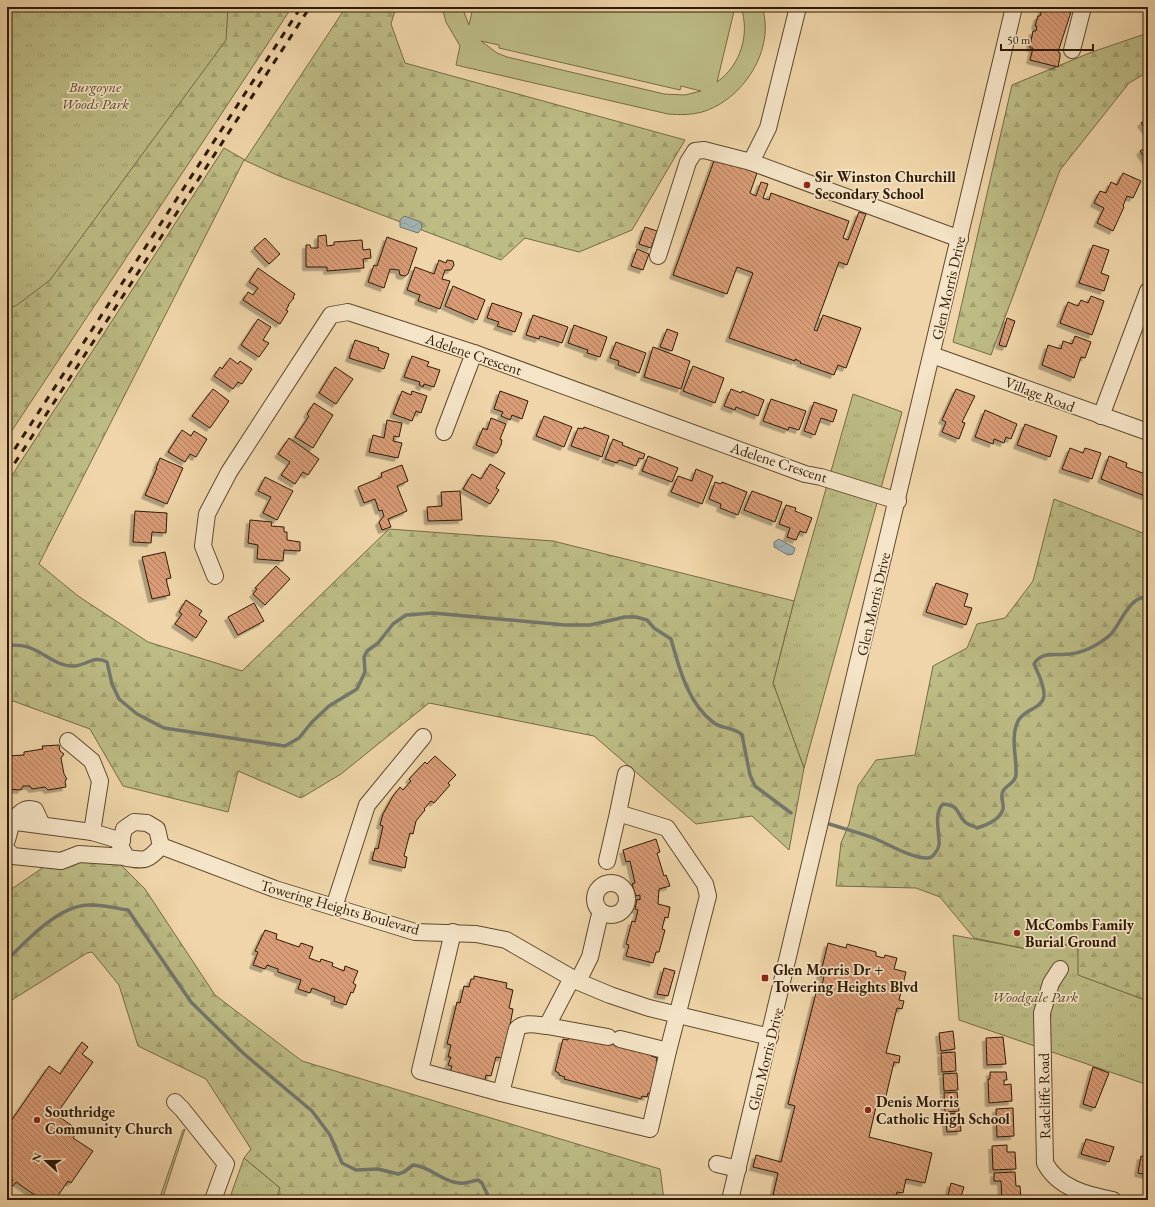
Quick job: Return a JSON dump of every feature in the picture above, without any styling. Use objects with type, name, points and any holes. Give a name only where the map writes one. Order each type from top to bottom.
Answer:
[{"type":"street","points":[[751,162],[768,128],[798,7]]},
{"type":"street","points":[[1072,50],[1083,7]]},
{"type":"street","name":"Glen Morris Drive","points":[[730,1200],[960,239],[1011,8]]},
{"type":"street","points":[[658,256],[688,162],[695,151],[704,150],[751,162],[960,239]]},
{"type":"street","points":[[1101,416],[1148,291]]},
{"type":"street","name":"Adelene Crescent","points":[[215,576],[203,546],[207,514],[229,472],[331,315],[348,312],[474,353],[805,474],[821,477],[898,501]]},
{"type":"street","points":[[444,432],[474,353]]},
{"type":"street","name":"Village Road","points":[[932,356],[980,371],[1148,432]]},
{"type":"street","points":[[334,907],[367,805],[423,737]]},
{"type":"street","points":[[68,741],[92,761],[100,781],[92,832]]},
{"type":"street","points":[[608,861],[626,774]]},
{"type":"street","points":[[453,932],[420,1071],[650,1129],[668,1051],[708,896],[705,884],[667,828],[618,813]]},
{"type":"street","points":[[9,832],[16,822],[92,832],[122,841]]},
{"type":"street","points":[[7,850],[13,856],[61,861],[79,854],[126,857],[143,860],[152,857],[161,846],[157,829],[147,823],[134,822],[124,829],[120,846],[126,857]]},
{"type":"street","name":"Towering Heights Boulevard","points":[[161,846],[275,889],[415,932],[453,932],[476,934],[506,940],[575,980],[649,1008],[770,1036]]},
{"type":"street","points":[[547,1026],[590,957],[599,918],[603,913]]},
{"type":"street","name":"Radcliffe Road","points":[[1060,969],[1051,983],[1042,1013],[1045,1163],[1050,1173],[1064,1184],[1113,1200]]},
{"type":"street","points":[[501,1092],[517,1029],[525,1024],[547,1026],[614,1038],[668,1051]]},
{"type":"street","points":[[175,1102],[226,1164],[213,1200]]},
{"type":"street","points":[[717,1164],[738,1169]]},
{"type":"green space","name":"Burgoyne Woods Park","points":[[7,7],[252,7],[7,402]]},
{"type":"green space","points":[[228,7],[292,7],[7,438],[7,309],[17,305],[50,280],[226,40]]},
{"type":"green space","points":[[346,7],[396,7],[391,24],[405,63],[685,140],[632,230],[579,252],[525,238],[501,260],[279,176],[244,160],[39,564],[78,596],[148,642],[242,671],[389,529],[553,541],[794,601],[773,683],[804,768],[789,850],[752,816],[696,824],[594,736],[429,703],[341,774],[301,798],[238,771],[228,812],[123,786],[90,729],[13,701],[7,703],[7,483],[224,148],[245,160]]},
{"type":"green space","points":[[442,7],[462,7],[469,25],[473,7],[735,7],[717,82],[732,67],[738,58],[744,38],[744,17],[741,7],[762,7],[765,23],[764,39],[760,56],[753,71],[743,85],[717,106],[694,114],[681,115],[668,114],[456,65],[460,46],[446,22]],"holes":[[[481,41],[499,45],[499,48],[680,90],[681,86],[701,91],[685,95],[664,94],[507,57],[497,53]]]},
{"type":"green space","points":[[1148,33],[1148,72],[1129,83],[1060,170],[991,355],[953,342],[1012,85],[1092,52]]},
{"type":"green space","points":[[853,394],[902,412],[804,768],[773,683],[794,601]]},
{"type":"green space","points":[[1054,499],[1148,535],[1148,1001],[1078,975],[1078,944],[1022,948],[974,938],[940,897],[916,888],[836,886],[841,843],[849,824],[858,786],[876,760],[915,755],[933,666],[967,648],[977,624],[1005,618],[1033,581]]},
{"type":"green space","points":[[69,850],[113,857],[145,889],[215,995],[302,1061],[660,1169],[664,1200],[281,1200],[277,1198],[280,1188],[244,1158],[251,1149],[206,1079],[138,1046],[119,985],[92,952],[87,953],[7,1003],[7,892]]},
{"type":"green space","name":"Woodgale Park","points":[[953,935],[1022,948],[1078,944],[1079,975],[1148,1001],[1148,1085],[959,1020]]},
{"type":"green space","points":[[185,1129],[162,1200],[159,1200],[183,1130]]},
{"type":"green space","points":[[244,1158],[280,1188],[276,1200],[229,1200]]},
{"type":"water","points":[[404,216],[421,222],[422,228],[418,233],[400,227],[400,220]]},
{"type":"water","points":[[779,539],[795,548],[793,554],[788,555],[774,547],[774,542]]},
{"type":"building","points":[[1043,7],[1051,7],[1071,12],[1058,52],[1060,53],[1060,57],[1058,67],[1030,60],[1033,48],[1030,48],[1030,46],[1033,31],[1036,31],[1037,26],[1035,26]]},
{"type":"building","points":[[1148,118],[1148,133],[1141,123]]},
{"type":"building","points":[[1148,146],[1148,161],[1147,162],[1140,151]]},
{"type":"building","points":[[715,158],[757,173],[750,193],[756,196],[761,182],[768,184],[763,198],[769,200],[771,193],[849,221],[843,238],[848,240],[859,212],[866,214],[847,265],[839,262],[814,330],[817,331],[823,315],[861,328],[846,368],[838,365],[834,375],[800,363],[801,362],[795,359],[795,361],[729,338],[753,273],[737,267],[727,294],[673,275]]},
{"type":"building","points":[[1123,173],[1141,181],[1133,198],[1127,196],[1123,206],[1124,207],[1113,231],[1097,223],[1104,208],[1094,203],[1100,191],[1106,193],[1111,182],[1117,185]]},
{"type":"building","points":[[645,227],[657,231],[651,248],[639,244]]},
{"type":"building","points":[[326,235],[327,246],[334,245],[334,242],[362,240],[363,250],[370,249],[371,258],[363,259],[364,268],[327,271],[327,267],[306,267],[306,245],[310,245],[311,248],[318,248],[318,236]]},
{"type":"building","points":[[387,237],[417,248],[408,274],[405,276],[400,275],[399,270],[390,269],[384,288],[368,282],[374,265],[377,266]]},
{"type":"building","points":[[265,238],[280,254],[269,264],[254,248]]},
{"type":"building","points":[[1093,245],[1109,250],[1101,273],[1109,276],[1104,291],[1079,283]]},
{"type":"building","points":[[637,249],[649,254],[643,270],[631,266]]},
{"type":"building","points":[[439,260],[446,263],[447,260],[453,261],[454,265],[451,270],[445,270],[442,279],[450,281],[440,309],[418,301],[420,295],[407,290],[415,267],[434,274]]},
{"type":"building","points":[[258,268],[295,294],[293,297],[294,298],[288,305],[286,310],[288,311],[280,324],[243,300],[248,292],[253,295],[258,288],[249,282]]},
{"type":"building","points":[[453,286],[485,300],[477,320],[445,306]]},
{"type":"building","points":[[1091,296],[1104,301],[1092,335],[1060,323],[1068,302],[1078,306],[1081,300],[1088,303]]},
{"type":"building","points":[[492,303],[522,313],[515,332],[497,326],[499,322],[487,318]]},
{"type":"building","points":[[533,315],[568,327],[562,343],[540,336],[539,339],[526,335]]},
{"type":"building","points":[[1007,318],[1015,321],[1006,347],[999,345]]},
{"type":"building","points":[[258,319],[271,327],[263,340],[269,343],[259,357],[241,345]]},
{"type":"building","points":[[574,325],[607,337],[600,357],[587,353],[588,350],[568,343]]},
{"type":"building","points":[[667,329],[678,333],[672,351],[660,347]]},
{"type":"building","points":[[1075,336],[1091,342],[1085,358],[1081,357],[1074,378],[1042,365],[1048,345],[1061,349],[1063,341],[1072,344]]},
{"type":"building","points":[[355,340],[379,348],[378,350],[389,354],[384,369],[349,358]]},
{"type":"building","points":[[616,342],[646,353],[639,373],[618,365],[619,361],[610,358]]},
{"type":"building","points":[[653,347],[690,361],[681,389],[644,377]]},
{"type":"building","points":[[412,356],[429,362],[427,366],[440,370],[434,387],[424,384],[423,387],[419,385],[420,382],[404,377]]},
{"type":"building","points":[[230,358],[238,364],[240,361],[252,369],[242,384],[238,382],[233,389],[214,376],[220,367],[222,369]]},
{"type":"building","points":[[693,366],[724,378],[715,403],[683,391]]},
{"type":"building","points":[[335,367],[353,379],[336,404],[319,393]]},
{"type":"building","points":[[213,389],[229,401],[210,428],[192,416]]},
{"type":"building","points":[[731,389],[741,393],[742,391],[764,400],[758,416],[736,407],[735,410],[724,406]]},
{"type":"building","points":[[956,389],[975,396],[962,422],[965,423],[959,439],[942,432],[946,422],[942,420]]},
{"type":"building","points":[[402,391],[411,395],[412,391],[427,396],[421,413],[416,411],[412,421],[393,414]]},
{"type":"building","points":[[500,391],[528,401],[522,419],[512,415],[510,420],[501,416],[503,412],[494,409]]},
{"type":"building","points":[[771,399],[806,411],[799,430],[789,427],[788,430],[763,421]]},
{"type":"building","points":[[814,402],[837,410],[833,422],[821,418],[815,435],[804,431]]},
{"type":"building","points":[[314,403],[333,415],[313,448],[295,437],[309,416],[307,414]]},
{"type":"building","points":[[985,410],[1017,424],[1011,439],[1006,437],[1004,443],[994,439],[993,444],[975,437]]},
{"type":"building","points":[[544,416],[572,427],[564,447],[536,436]]},
{"type":"building","points":[[491,418],[506,424],[500,439],[502,440],[501,445],[497,453],[476,445],[483,428],[487,430]]},
{"type":"building","points":[[387,420],[402,423],[399,437],[394,436],[393,441],[402,443],[398,458],[369,452],[373,435],[384,438]]},
{"type":"building","points":[[1025,424],[1057,436],[1050,457],[1017,445]]},
{"type":"building","points":[[584,427],[609,436],[602,457],[571,446],[578,428],[583,429]]},
{"type":"building","points":[[182,430],[191,436],[194,431],[207,439],[196,457],[190,454],[185,462],[168,452]]},
{"type":"building","points":[[289,438],[319,459],[308,475],[303,472],[295,484],[281,475],[290,462],[278,454]]},
{"type":"building","points":[[613,439],[623,443],[622,445],[645,454],[643,459],[639,458],[636,466],[619,460],[617,463],[605,459]]},
{"type":"building","points":[[1070,448],[1083,453],[1085,448],[1101,453],[1092,479],[1062,469]]},
{"type":"building","points":[[648,456],[678,468],[672,482],[642,471]]},
{"type":"building","points":[[1109,456],[1127,463],[1126,467],[1148,475],[1148,490],[1145,496],[1101,479]]},
{"type":"building","points":[[160,458],[183,468],[167,504],[145,495]]},
{"type":"building","points":[[490,464],[505,473],[496,488],[499,490],[490,504],[463,489],[472,474],[481,479]]},
{"type":"building","points":[[402,465],[408,481],[397,486],[407,511],[388,519],[391,527],[382,530],[379,522],[384,516],[382,510],[379,511],[375,499],[364,503],[358,487],[382,477],[381,473]]},
{"type":"building","points":[[696,469],[713,476],[702,504],[671,492],[678,476],[692,481]]},
{"type":"building","points":[[265,477],[293,491],[277,520],[263,513],[271,497],[258,491]]},
{"type":"building","points":[[715,482],[721,484],[722,482],[747,492],[738,515],[720,508],[721,504],[709,499]]},
{"type":"building","points":[[460,491],[462,520],[428,521],[427,507],[442,506],[441,492]]},
{"type":"building","points":[[752,491],[782,502],[775,522],[744,510]]},
{"type":"building","points":[[786,505],[796,508],[795,511],[812,518],[806,533],[800,531],[796,540],[787,537],[790,528],[779,524]]},
{"type":"building","points":[[135,511],[167,513],[166,533],[152,532],[151,543],[133,542]]},
{"type":"building","points":[[250,520],[272,522],[271,526],[284,527],[284,532],[287,532],[287,540],[300,542],[300,551],[284,550],[283,561],[257,559],[258,545],[248,543]]},
{"type":"building","points":[[165,552],[171,578],[166,579],[170,595],[152,599],[142,557]]},
{"type":"building","points":[[276,566],[290,579],[265,605],[253,594],[257,589],[255,588]]},
{"type":"building","points":[[936,583],[968,594],[964,606],[972,608],[966,625],[926,612]]},
{"type":"building","points":[[186,600],[202,611],[199,615],[207,621],[196,638],[175,624],[182,614],[179,612]]},
{"type":"building","points":[[254,603],[264,621],[238,635],[228,617]]},
{"type":"building","points":[[59,745],[60,751],[64,754],[61,758],[64,774],[67,779],[65,781],[66,787],[48,790],[45,787],[32,789],[30,786],[23,786],[21,790],[7,789],[7,756],[24,755],[24,752],[43,749],[42,746]]},
{"type":"building","points":[[435,756],[456,775],[448,783],[450,785],[434,803],[431,801],[416,821],[413,834],[410,833],[404,856],[407,857],[405,868],[372,860],[375,848],[378,849],[383,826],[380,825],[383,814],[393,796],[400,787],[403,790],[411,781],[409,779],[425,762],[427,764]]},
{"type":"building","points":[[656,839],[660,852],[657,853],[664,876],[666,875],[670,886],[659,889],[658,904],[670,907],[668,918],[665,917],[662,929],[665,930],[659,952],[656,952],[653,963],[626,956],[629,945],[626,944],[632,921],[635,922],[638,910],[635,909],[637,899],[640,900],[640,895],[636,896],[632,884],[635,883],[630,861],[626,862],[623,850]]},
{"type":"building","points":[[265,930],[277,934],[276,939],[299,947],[301,943],[313,947],[309,958],[320,962],[321,959],[333,963],[332,966],[344,971],[345,966],[358,971],[353,983],[356,985],[353,993],[351,992],[346,1005],[334,1001],[335,997],[312,988],[310,993],[298,989],[301,980],[278,972],[278,969],[267,965],[265,969],[253,965],[258,952],[255,951]]},
{"type":"building","points":[[828,943],[846,948],[847,944],[876,952],[876,956],[884,958],[885,955],[897,958],[894,969],[906,972],[899,1000],[904,1001],[902,1009],[897,1008],[886,1053],[900,1056],[899,1063],[894,1062],[886,1096],[879,1094],[869,1137],[932,1153],[925,1183],[906,1179],[903,1193],[897,1192],[895,1198],[886,1196],[885,1200],[772,1200],[778,1173],[753,1167],[756,1155],[781,1162],[795,1106],[788,1104],[816,993],[820,994],[824,977],[820,976]]},
{"type":"building","points":[[664,968],[675,971],[668,996],[657,994]]},
{"type":"building","points":[[474,976],[507,983],[506,988],[513,990],[509,1008],[513,1009],[510,1025],[513,1026],[509,1044],[505,1043],[502,1058],[496,1057],[491,1076],[486,1075],[485,1080],[450,1072],[452,1066],[448,1065],[451,1057],[448,1057],[451,1045],[447,1044],[457,1002],[460,1003],[464,986],[469,987],[471,979],[474,979]]},
{"type":"building","points":[[953,1031],[955,1049],[941,1051],[939,1033]]},
{"type":"building","points":[[569,1037],[619,1042],[652,1054],[651,1056],[657,1058],[656,1061],[660,1062],[651,1094],[648,1093],[647,1097],[642,1096],[641,1099],[564,1079],[565,1077],[559,1075],[559,1073],[555,1071],[563,1039],[568,1040]]},
{"type":"building","points":[[1003,1037],[1006,1064],[987,1065],[986,1038]]},
{"type":"building","name":"Southridge Community Church","points":[[82,1042],[88,1047],[82,1054],[93,1062],[60,1109],[62,1110],[58,1116],[78,1130],[73,1138],[93,1151],[71,1183],[68,1181],[55,1200],[42,1200],[16,1182],[13,1186],[10,1184],[13,1180],[7,1175],[7,1123],[9,1124],[49,1066],[60,1074]]},
{"type":"building","points":[[955,1052],[956,1071],[942,1072],[941,1053]]},
{"type":"building","points":[[1093,1067],[1109,1073],[1095,1108],[1083,1104]]},
{"type":"building","points":[[990,1072],[1006,1072],[1007,1080],[1004,1080],[1004,1085],[1011,1084],[1012,1101],[989,1103],[988,1079],[990,1079]]},
{"type":"building","points":[[957,1073],[958,1090],[944,1091],[943,1074]]},
{"type":"building","points":[[957,1092],[959,1111],[945,1112],[944,1093]]},
{"type":"building","points":[[1013,1108],[1014,1136],[997,1137],[996,1109]]},
{"type":"building","points":[[959,1113],[961,1131],[947,1132],[945,1114]]},
{"type":"building","points":[[1086,1139],[1114,1147],[1109,1162],[1081,1154]]},
{"type":"building","points":[[1007,1145],[1007,1152],[1015,1152],[1016,1169],[993,1170],[992,1146]]},
{"type":"building","points":[[1141,1156],[1148,1157],[1148,1175],[1138,1173]]},
{"type":"building","points":[[1015,1172],[1016,1186],[1020,1186],[1021,1200],[1002,1200],[1001,1181],[994,1181],[994,1173]]},
{"type":"building","points":[[951,1183],[964,1187],[960,1200],[947,1200]]},
{"type":"waterway","points":[[829,824],[876,839],[909,854],[922,858],[932,857],[938,849],[938,813],[943,804],[953,806],[965,822],[977,828],[989,824],[1001,813],[1003,809],[1003,791],[1014,781],[1016,775],[1014,734],[1018,721],[1024,714],[1040,704],[1043,700],[1044,692],[1034,664],[1045,655],[1073,653],[1083,651],[1096,645],[1111,634],[1126,611],[1136,600],[1148,597]]},
{"type":"waterway","points":[[7,645],[28,647],[67,666],[77,666],[98,659],[107,662],[112,684],[119,699],[137,714],[164,728],[285,746],[299,738],[312,722],[329,706],[357,689],[365,672],[364,657],[367,651],[378,643],[393,624],[406,615],[433,613],[565,625],[590,625],[625,617],[636,617],[647,620],[654,628],[671,639],[681,673],[697,706],[717,725],[739,732],[742,735],[750,775],[755,786],[791,813]]},
{"type":"waterway","points":[[7,960],[43,926],[65,911],[88,905],[128,910],[191,1002],[243,1053],[312,1111],[330,1135],[342,1163],[356,1170],[378,1169],[398,1174],[404,1172],[413,1165],[425,1168],[453,1182],[464,1183],[478,1180],[482,1183],[490,1200]]},
{"type":"railway","points":[[7,461],[301,7]]},
{"type":"railway","points":[[7,475],[310,7]]},
{"type":"place","name":"Sir Winston Churchill Secondary School","points":[[807,185]]},
{"type":"place","name":"McCombs Family Burial Ground","points":[[1017,933]]},
{"type":"place","name":"Glen Morris Dr + Towering Heights Blvd","points":[[765,978]]},
{"type":"place","name":"Denis Morris Catholic High School","points":[[868,1110]]},
{"type":"place","name":"Southridge Community Church","points":[[37,1120]]}]
